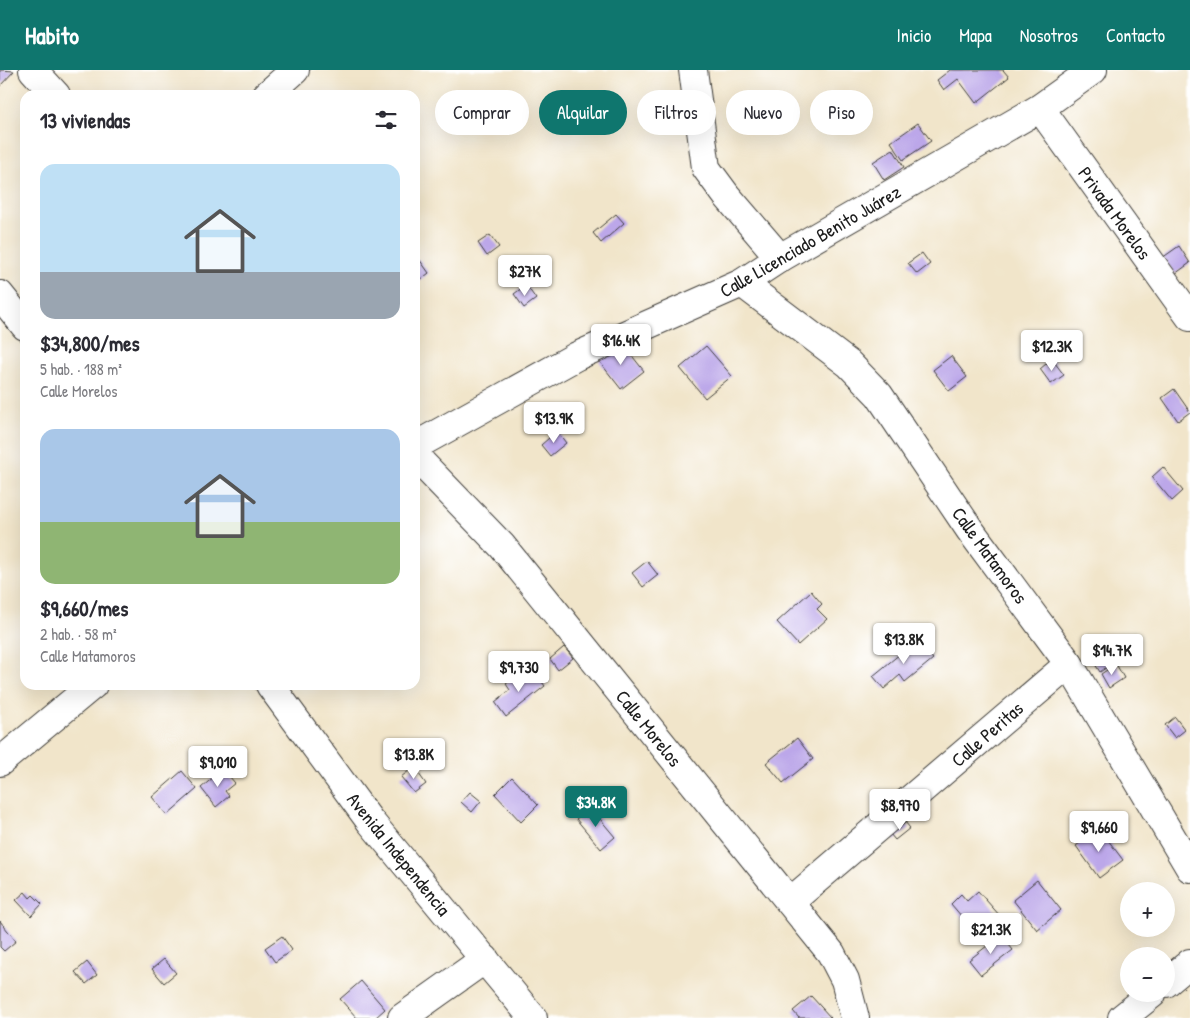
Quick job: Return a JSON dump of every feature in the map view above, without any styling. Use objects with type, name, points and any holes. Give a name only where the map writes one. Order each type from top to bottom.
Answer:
[{"type":"street","points":[[33,70],[51,90]]},
{"type":"street","points":[[273,90],[295,70]]},
{"type":"street","points":[[693,70],[706,168],[726,195],[780,258]]},
{"type":"street","name":"Calle Licenciado Benito Juárez","points":[[420,443],[577,356],[742,283],[780,258],[1040,108],[1093,70]]},
{"type":"street","name":"Privada Morelos","points":[[1040,108],[1190,317]]},
{"type":"street","name":"Calle Matamoros","points":[[742,283],[849,364],[879,395],[970,530],[1069,664],[1190,868]]},
{"type":"street","points":[[0,295],[20,320]]},
{"type":"street","name":"Calle Morelos","points":[[420,461],[502,546],[831,953],[845,980],[855,1018]]},
{"type":"street","name":"Calle Peritas","points":[[790,902],[1069,664]]},
{"type":"street","points":[[0,762],[87,690]]},
{"type":"street","name":"Avenida Independencia","points":[[274,690],[370,821],[533,1018]]},
{"type":"street","points":[[402,1018],[485,959]]},
{"type":"street","points":[[1175,975],[1190,964]]},
{"type":"street","points":[[1122,1018],[1142,1002]]},
{"type":"building","points":[[0,70],[14,71],[0,86]]},
{"type":"building","points":[[950,70],[1003,70],[1009,77],[976,103],[958,79],[944,90],[937,80]]},
{"type":"building","points":[[918,123],[931,141],[903,160],[891,142]]},
{"type":"building","points":[[893,149],[904,167],[884,180],[873,162]]},
{"type":"building","points":[[616,214],[624,223],[601,243],[593,233]]},
{"type":"building","points":[[490,235],[499,247],[487,256],[478,243]]},
{"type":"building","points":[[1179,246],[1190,263],[1175,274],[1162,258]]},
{"type":"building","points":[[922,253],[930,264],[917,274],[908,263]]},
{"type":"building","points":[[420,260],[429,273],[420,280]]},
{"type":"building","points":[[526,285],[536,299],[524,308],[514,294]]},
{"type":"building","points":[[622,343],[644,371],[621,389],[599,361]]},
{"type":"building","points":[[706,346],[732,376],[705,398],[680,368]]},
{"type":"building","points":[[951,356],[967,377],[949,391],[933,370]]},
{"type":"building","points":[[1052,359],[1064,375],[1051,384],[1040,369]]},
{"type":"building","points":[[1174,389],[1190,412],[1178,421],[1162,398]]},
{"type":"building","points":[[557,431],[566,443],[550,456],[541,445]]},
{"type":"building","points":[[1163,467],[1183,491],[1172,501],[1152,477]]},
{"type":"building","points":[[647,561],[658,575],[643,587],[632,573]]},
{"type":"building","points":[[811,591],[822,604],[817,609],[827,619],[798,645],[777,622]]},
{"type":"building","points":[[917,640],[933,659],[905,682],[900,675],[884,689],[873,676]]},
{"type":"building","points":[[564,647],[573,658],[558,670],[550,659]]},
{"type":"building","points":[[1102,651],[1111,664],[1100,672],[1091,658]]},
{"type":"building","points":[[1116,664],[1124,678],[1109,688],[1101,674]]},
{"type":"building","points":[[534,671],[545,686],[506,717],[495,702],[510,690],[506,684],[512,679],[516,685]]},
{"type":"building","points":[[1175,717],[1185,730],[1175,738],[1165,725]]},
{"type":"building","points":[[797,738],[813,759],[783,783],[766,763]]},
{"type":"building","points":[[414,767],[426,784],[414,793],[401,777]]},
{"type":"building","points":[[223,769],[235,783],[225,791],[229,796],[216,807],[201,788]]},
{"type":"building","points":[[182,771],[197,789],[167,815],[152,797]]},
{"type":"building","points":[[512,777],[538,805],[521,822],[495,794]]},
{"type":"building","points":[[470,792],[481,801],[472,812],[461,802]]},
{"type":"building","points":[[590,807],[615,837],[601,849],[576,819]]},
{"type":"building","points":[[905,822],[910,828],[895,840],[890,834]]},
{"type":"building","points":[[1099,828],[1123,860],[1099,878],[1076,846]]},
{"type":"building","points":[[1037,880],[1061,910],[1037,930],[1013,900]]},
{"type":"building","points":[[978,891],[1001,917],[979,937],[951,904],[961,894],[967,901]]},
{"type":"building","points":[[25,892],[30,898],[33,895],[42,904],[31,916],[16,900]]},
{"type":"building","points":[[0,921],[16,941],[4,951],[0,947]]},
{"type":"building","points":[[1001,935],[1013,950],[981,975],[969,960]]},
{"type":"building","points":[[282,936],[292,950],[275,962],[265,948]]},
{"type":"building","points":[[164,959],[176,973],[164,983],[152,969]]},
{"type":"building","points":[[87,962],[97,975],[86,984],[75,972]]},
{"type":"building","points":[[361,981],[385,1009],[375,1018],[357,1018],[340,999]]},
{"type":"building","points":[[811,996],[831,1018],[799,1018],[793,1011]]}]
